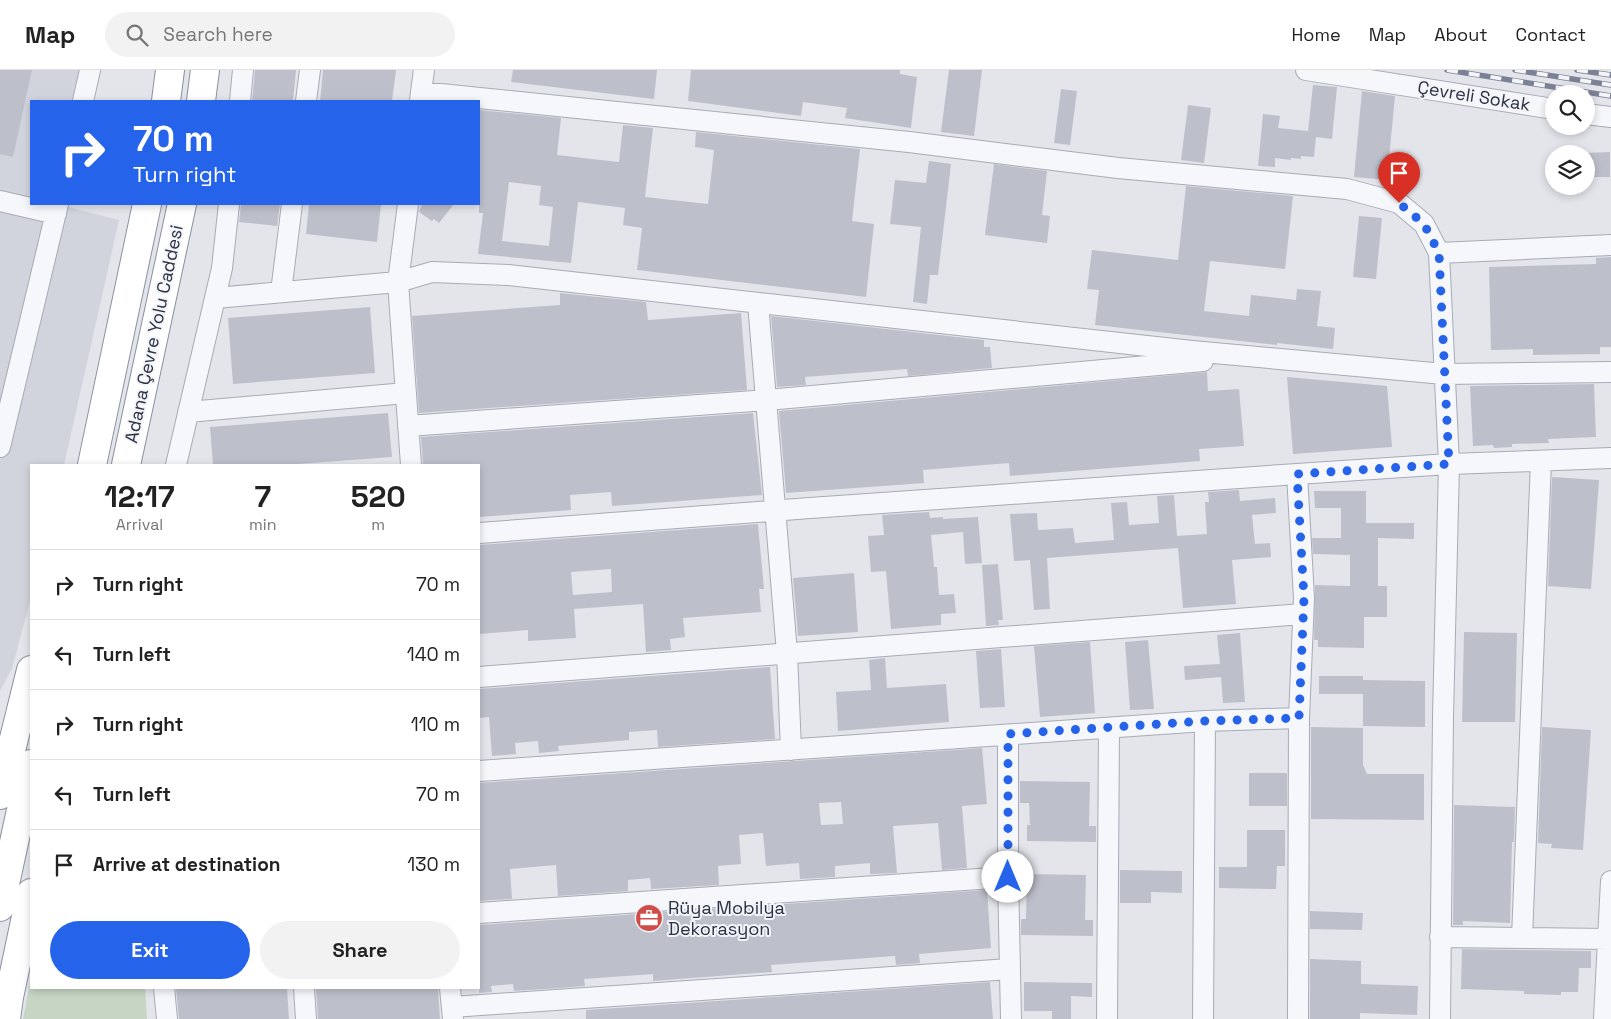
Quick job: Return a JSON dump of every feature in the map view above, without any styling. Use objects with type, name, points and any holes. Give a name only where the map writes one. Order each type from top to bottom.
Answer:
[{"type":"highway","points":[[166,100],[170,70]]},
{"type":"highway","points":[[201,100],[205,70]]},
{"type":"highway","name":"Adana Çevre Yolu Caddesi","points":[[92,464],[147,205]]},
{"type":"highway","name":"Adana Çevre Yolu Caddesi","points":[[126,464],[182,205]]},
{"type":"highway","points":[[0,795],[30,674]]},
{"type":"highway","points":[[0,907],[30,769]]},
{"type":"highway","points":[[5,1012],[30,898]]},
{"type":"street","points":[[83,100],[90,70]]},
{"type":"street","points":[[240,100],[243,70]]},
{"type":"street","points":[[306,100],[310,70]]},
{"type":"street","points":[[424,70],[420,97],[453,100]]},
{"type":"street","name":"Çevreli Sokak","points":[[1306,70],[1545,108]]},
{"type":"street","points":[[480,103],[909,142],[1118,168],[1347,189],[1399,203],[1424,224],[1439,253],[1449,464],[1440,1019]]},
{"type":"street","points":[[1595,115],[1611,117]]},
{"type":"street","points":[[0,201],[57,209],[5,406],[0,448]]},
{"type":"street","points":[[176,464],[222,268],[229,205]]},
{"type":"street","points":[[281,292],[292,205]]},
{"type":"street","points":[[408,205],[398,282],[411,464]]},
{"type":"street","points":[[1439,253],[1611,245]]},
{"type":"street","points":[[215,298],[398,282],[432,272],[508,275],[1252,356],[1444,374],[1611,372]]},
{"type":"street","points":[[758,303],[787,653],[791,750]]},
{"type":"street","points":[[408,426],[767,400],[1252,356]]},
{"type":"street","points":[[188,412],[406,392]]},
{"type":"street","points":[[480,533],[776,510],[1297,474],[1449,464],[1611,458]]},
{"type":"street","points":[[1522,938],[1541,461]]},
{"type":"street","points":[[1297,474],[1304,598],[1299,718],[1298,1019]]},
{"type":"street","points":[[480,677],[1303,614]]},
{"type":"street","points":[[480,771],[1205,721],[1299,718]]},
{"type":"street","points":[[1203,1019],[1205,721]]},
{"type":"street","points":[[1107,1019],[1109,728]]},
{"type":"street","points":[[1008,734],[1008,877],[1011,1019]]},
{"type":"street","points":[[480,913],[1008,877]]},
{"type":"street","points":[[1604,1019],[1611,892]]},
{"type":"street","points":[[1440,937],[1608,939]]},
{"type":"street","points":[[452,1005],[1010,969]]},
{"type":"street","points":[[164,989],[167,1019]]},
{"type":"street","points":[[304,989],[306,1019]]},
{"type":"shaded area","points":[[0,70],[98,70],[91,100],[30,100],[30,205],[69,205],[68,207],[119,220],[64,464],[30,464],[30,602],[12,668],[0,691]]},
{"type":"green space","points":[[30,982],[30,989],[145,989],[147,1019],[23,1019]]},
{"type":"building","points":[[0,70],[32,70],[13,157],[0,154]]},
{"type":"building","points":[[255,70],[296,70],[293,100],[252,100]]},
{"type":"building","points":[[323,70],[396,70],[392,100],[320,100]]},
{"type":"building","points":[[513,70],[657,70],[654,99],[511,82]]},
{"type":"building","points":[[691,70],[900,70],[900,74],[917,77],[911,128],[845,118],[847,108],[803,102],[801,116],[688,101]]},
{"type":"building","points":[[949,70],[982,70],[974,136],[941,132]]},
{"type":"building","points":[[1313,85],[1337,87],[1332,139],[1316,137],[1314,157],[1301,156],[1301,159],[1291,158],[1291,160],[1275,158],[1275,167],[1258,166],[1263,114],[1280,116],[1278,128],[1308,131]]},
{"type":"building","points":[[1061,89],[1077,91],[1070,145],[1054,143]]},
{"type":"building","points":[[1362,91],[1395,96],[1387,180],[1354,177]]},
{"type":"building","points":[[1188,105],[1211,108],[1204,163],[1181,160]]},
{"type":"building","points":[[480,110],[561,118],[557,155],[619,162],[623,125],[653,128],[645,197],[708,204],[714,150],[695,147],[696,132],[860,149],[852,221],[874,224],[866,297],[637,270],[642,228],[623,225],[625,208],[578,202],[571,263],[478,254],[483,213],[479,213]],"holes":[[[509,182],[541,186],[539,205],[553,207],[549,246],[502,241]]]},
{"type":"building","points":[[1610,152],[1610,177],[1595,177],[1595,153]]},
{"type":"building","points":[[929,161],[951,164],[938,275],[930,275],[927,304],[913,302],[921,227],[890,224],[895,180],[926,183]]},
{"type":"building","points":[[994,164],[1047,171],[1042,215],[1050,216],[1047,243],[985,235]]},
{"type":"building","points":[[1186,186],[1293,196],[1285,269],[1210,261],[1204,311],[1249,316],[1251,295],[1296,300],[1297,289],[1321,291],[1317,326],[1335,328],[1333,349],[1277,343],[1277,345],[1095,325],[1099,290],[1087,289],[1092,250],[1178,260]]},
{"type":"building","points":[[241,205],[280,205],[277,226],[239,222]]},
{"type":"building","points":[[309,205],[381,205],[377,242],[306,234]]},
{"type":"building","points":[[422,205],[453,205],[439,223],[434,219],[432,221],[419,212]]},
{"type":"building","points":[[1359,216],[1382,218],[1376,279],[1353,277]]},
{"type":"building","points":[[1611,257],[1611,347],[1600,347],[1600,354],[1533,355],[1533,349],[1491,350],[1489,267],[1596,264],[1596,258]]},
{"type":"building","points":[[560,293],[646,302],[648,320],[741,313],[747,390],[419,413],[412,316],[560,305]]},
{"type":"building","points":[[370,307],[375,373],[233,384],[228,318]]},
{"type":"building","points":[[771,316],[984,340],[984,347],[990,347],[992,368],[908,376],[907,369],[805,377],[806,385],[777,387]]},
{"type":"building","points":[[1207,372],[1208,391],[1239,389],[1244,446],[1199,449],[1200,461],[1010,476],[1009,463],[923,470],[924,483],[786,493],[779,411]]},
{"type":"building","points":[[1287,377],[1387,386],[1392,447],[1293,454]]},
{"type":"building","points":[[1594,384],[1596,437],[1548,439],[1549,443],[1512,444],[1512,447],[1494,448],[1493,445],[1473,446],[1470,386]]},
{"type":"building","points":[[388,413],[392,457],[298,464],[213,464],[210,427]]},
{"type":"building","points":[[753,413],[762,495],[612,506],[611,492],[570,495],[571,510],[480,517],[480,464],[423,464],[421,437]]},
{"type":"building","points":[[1552,477],[1599,480],[1591,589],[1548,586]]},
{"type":"building","points":[[1239,490],[1240,501],[1275,498],[1276,513],[1252,515],[1255,544],[1270,543],[1271,557],[1232,560],[1236,604],[1183,608],[1178,548],[1047,558],[1050,609],[1034,610],[1030,560],[1014,561],[1010,514],[1037,513],[1038,530],[1073,528],[1075,543],[1114,540],[1111,503],[1127,502],[1129,525],[1159,523],[1157,496],[1174,495],[1177,536],[1207,534],[1205,502],[1209,502],[1208,492]]},
{"type":"building","points":[[1314,491],[1366,491],[1366,523],[1414,523],[1414,539],[1378,538],[1378,586],[1387,586],[1387,617],[1364,617],[1364,648],[1318,647],[1318,640],[1314,640],[1315,585],[1350,586],[1350,555],[1313,554],[1312,538],[1341,538],[1341,508],[1315,508]]},
{"type":"building","points":[[929,512],[930,518],[978,517],[982,563],[965,564],[963,532],[931,535],[934,567],[937,567],[939,595],[954,594],[956,613],[941,614],[941,625],[891,629],[886,571],[871,572],[868,536],[884,535],[882,515]]},
{"type":"building","points":[[758,524],[764,589],[759,589],[761,612],[683,618],[685,637],[670,639],[671,650],[646,652],[643,604],[574,609],[576,638],[528,641],[528,630],[480,634],[480,545]],"holes":[[[611,569],[612,592],[573,595],[571,572]]]},
{"type":"building","points":[[998,564],[1003,620],[998,620],[999,625],[986,626],[982,565]]},
{"type":"building","points":[[854,573],[858,632],[798,636],[793,578]]},
{"type":"building","points":[[1464,632],[1517,633],[1515,722],[1462,722]]},
{"type":"building","points":[[1240,633],[1245,702],[1223,703],[1221,677],[1185,680],[1184,666],[1220,664],[1217,635]]},
{"type":"building","points":[[1148,640],[1154,709],[1130,710],[1125,642]]},
{"type":"building","points":[[1090,642],[1095,713],[1040,717],[1034,646]]},
{"type":"building","points":[[1001,649],[1005,707],[980,708],[976,651]]},
{"type":"building","points":[[885,658],[887,688],[946,684],[949,722],[838,731],[836,692],[871,690],[869,660]]},
{"type":"building","points":[[770,667],[775,739],[658,747],[657,730],[629,732],[629,740],[558,746],[559,751],[539,753],[538,741],[515,743],[516,754],[492,756],[489,717],[480,718],[480,689]]},
{"type":"building","points":[[1319,676],[1363,676],[1363,680],[1425,681],[1425,727],[1363,726],[1363,694],[1319,694]]},
{"type":"building","points":[[1311,727],[1363,728],[1363,765],[1367,774],[1424,774],[1424,820],[1311,819]]},
{"type":"building","points":[[1542,727],[1591,730],[1583,850],[1551,848],[1552,844],[1538,843]]},
{"type":"building","points":[[982,748],[987,804],[962,806],[967,868],[942,870],[938,823],[893,826],[897,873],[870,874],[870,863],[835,866],[835,877],[800,879],[799,863],[766,866],[763,833],[739,835],[741,864],[718,866],[719,885],[651,889],[650,878],[628,880],[628,891],[558,896],[556,865],[510,869],[512,899],[480,901],[480,783]],"holes":[[[841,802],[843,824],[821,825],[819,803]]]},
{"type":"building","points":[[1249,773],[1287,773],[1287,806],[1249,806]]},
{"type":"building","points":[[1020,781],[1090,782],[1089,826],[1096,826],[1096,842],[1027,841],[1027,825],[1030,825],[1029,803],[1020,803]]},
{"type":"building","points":[[1454,805],[1515,807],[1510,923],[1463,921],[1463,925],[1453,925]]},
{"type":"building","points":[[1247,830],[1285,830],[1285,866],[1277,866],[1276,889],[1219,888],[1219,867],[1247,867]]},
{"type":"building","points":[[1120,870],[1182,871],[1182,893],[1151,892],[1151,903],[1120,903]]},
{"type":"building","points":[[1027,874],[1086,875],[1085,920],[1093,920],[1093,936],[1021,935],[1021,919],[1026,919]]},
{"type":"building","points":[[987,890],[991,948],[919,954],[920,963],[896,965],[895,956],[771,965],[772,972],[653,981],[653,974],[584,979],[585,986],[561,988],[514,991],[513,984],[491,986],[492,992],[479,993],[480,925]]},
{"type":"building","points":[[1310,911],[1363,913],[1362,930],[1310,929]]},
{"type":"building","points":[[1462,949],[1591,951],[1591,968],[1579,968],[1578,992],[1561,992],[1561,995],[1524,994],[1524,991],[1461,989]]},
{"type":"building","points":[[1310,959],[1361,961],[1361,984],[1418,986],[1417,1015],[1360,1013],[1360,1019],[1310,1019]]},
{"type":"building","points":[[990,982],[993,1019],[586,1019],[586,1010]]},
{"type":"building","points":[[1024,982],[1092,983],[1092,997],[1071,996],[1071,1019],[1052,1019],[1052,1011],[1024,1011]]},
{"type":"building","points":[[176,989],[287,989],[289,1019],[179,1019]]},
{"type":"building","points":[[316,989],[438,989],[440,1019],[318,1019]]},
{"type":"railway","points":[[1447,70],[1611,96]]},
{"type":"railway","points":[[1515,70],[1611,85]]},
{"type":"railway","points":[[1577,70],[1611,75]]},
{"type":"place","name":"Rüya Mobilya Dekorasyon","points":[[649,918]]},
{"type":"route","points":[[1008,877],[1008,734],[1205,721],[1299,718],[1304,598],[1297,474],[1449,464],[1439,253],[1424,224],[1399,203]]}]
